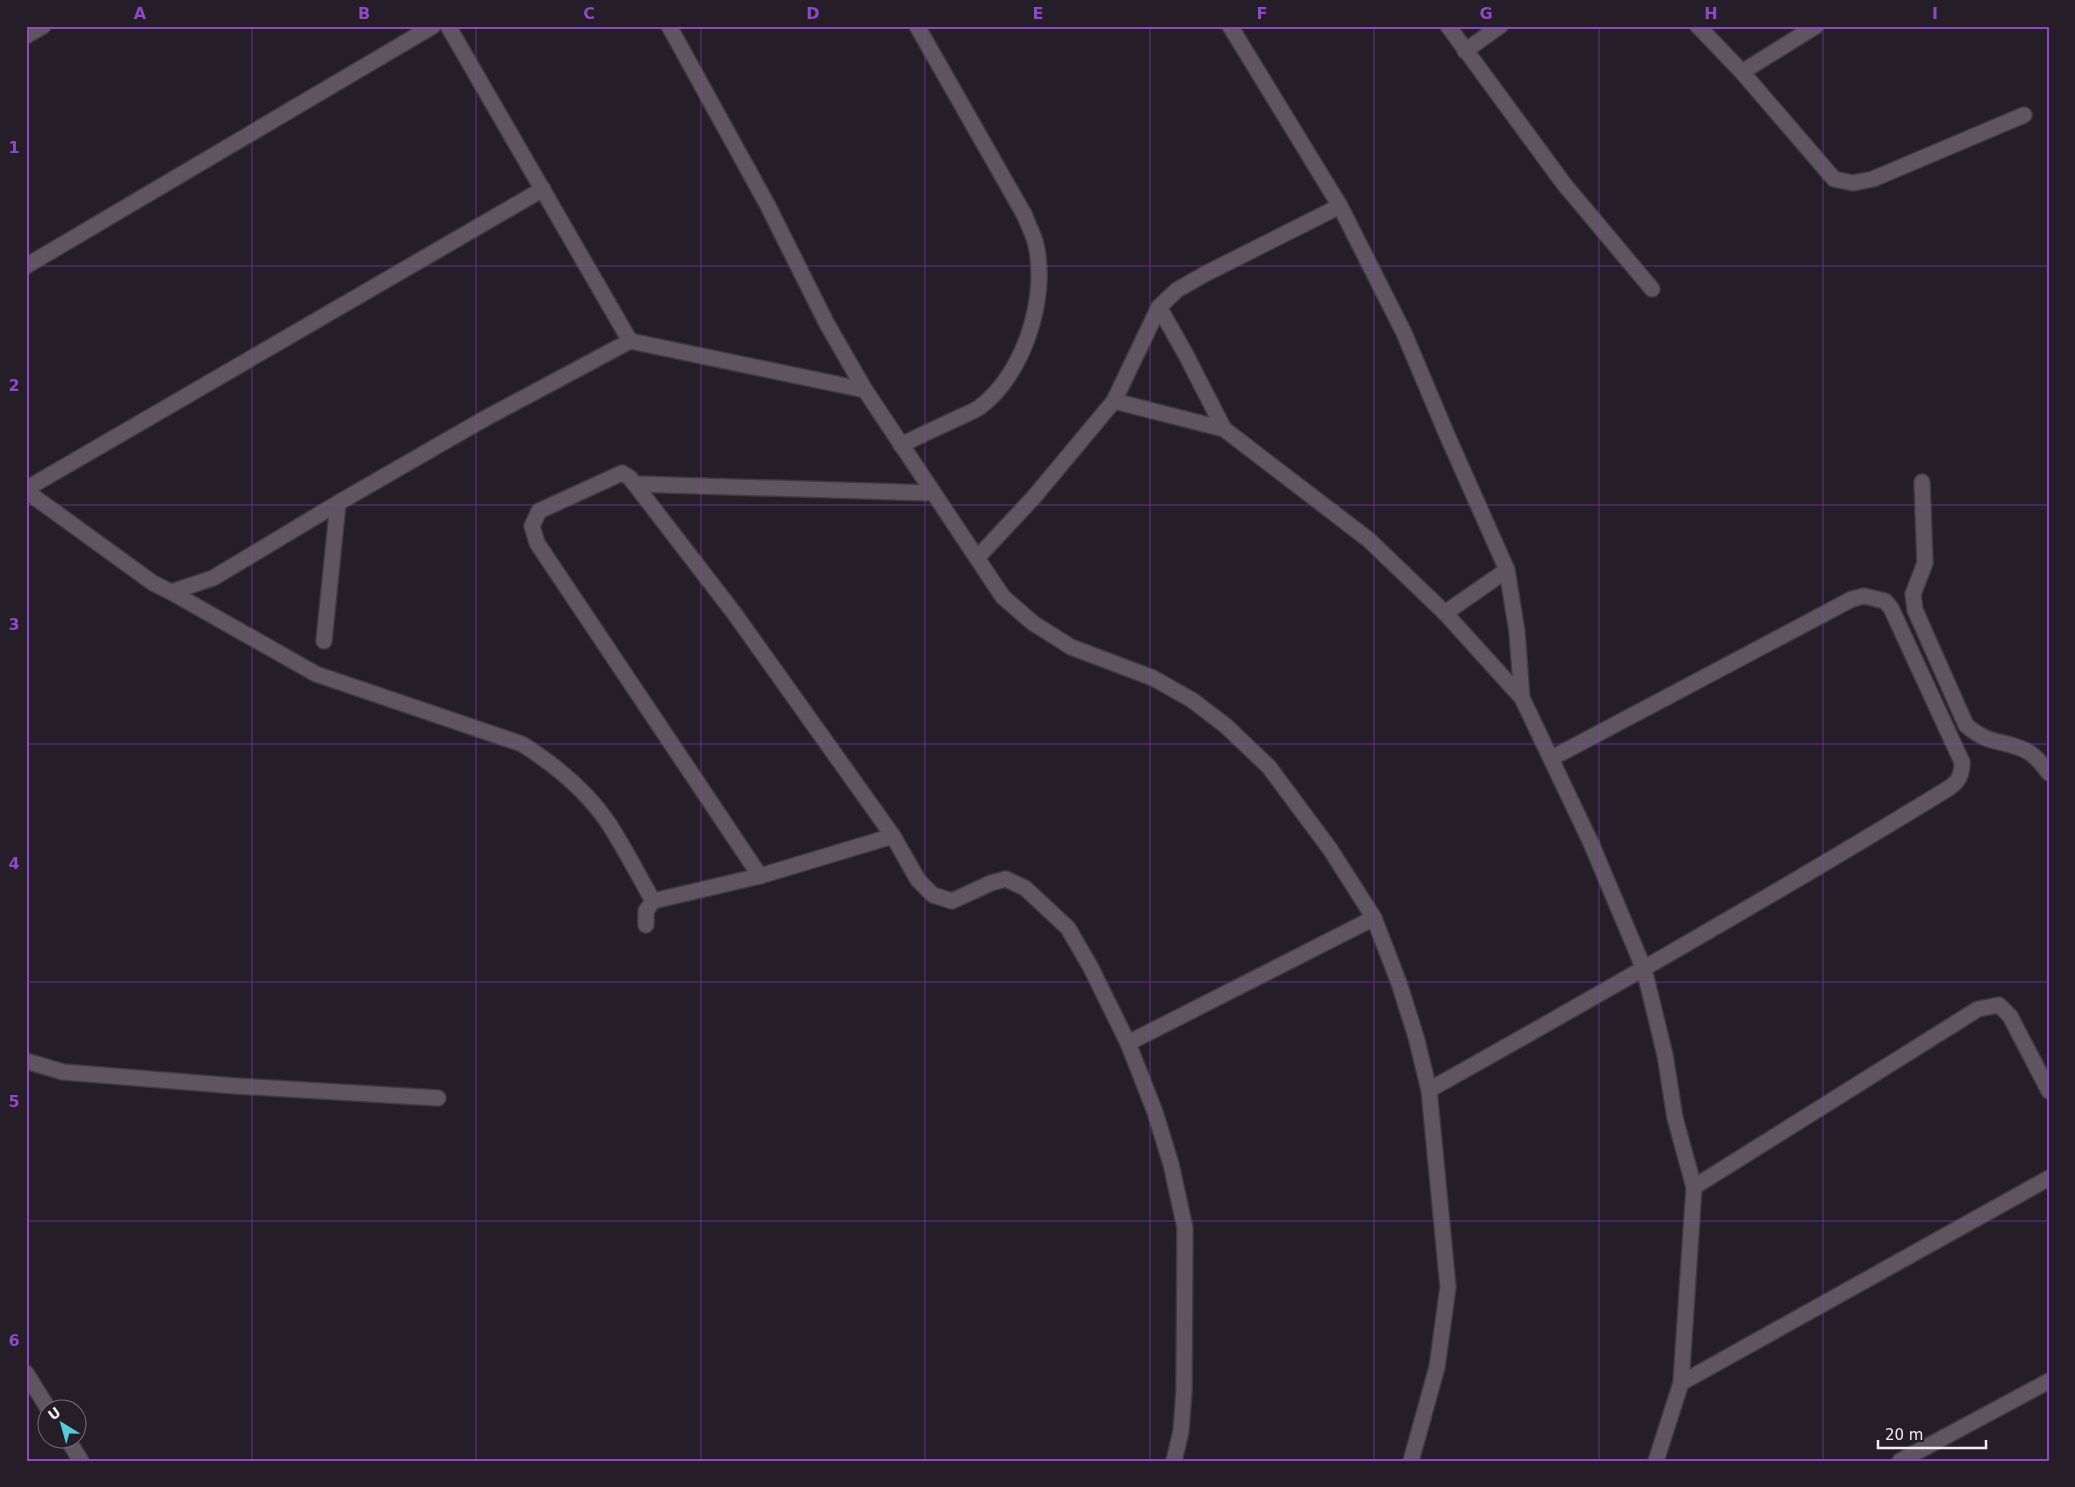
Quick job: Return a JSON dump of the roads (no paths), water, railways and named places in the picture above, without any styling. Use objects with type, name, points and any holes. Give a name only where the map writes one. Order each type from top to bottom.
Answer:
[{"type":"street","points":[[26,36],[43,26]]},
{"type":"street","points":[[26,266],[433,26]]},
{"type":"street","points":[[448,26],[630,341]]},
{"type":"street","points":[[669,26],[768,206],[827,324],[864,390],[1003,597],[1033,623],[1070,647],[1153,678],[1192,700],[1226,726],[1269,767],[1330,849],[1374,918],[1399,983],[1416,1037],[1429,1090],[1448,1287],[1437,1367],[1411,1461]]},
{"type":"street","points":[[901,444],[979,408],[1001,388],[1014,367],[1028,335],[1036,307],[1038,272],[1036,244],[1025,216],[916,26]]},
{"type":"street","points":[[1230,26],[1340,206],[1404,332],[1507,570],[1517,632],[1522,698]]},
{"type":"street","points":[[1448,26],[1564,184],[1652,289]]},
{"type":"street","points":[[1465,51],[1500,26]]},
{"type":"street","points":[[1698,26],[1742,72],[1834,179],[1853,183],[1873,179],[2024,115]]},
{"type":"street","points":[[1742,72],[1816,26]]},
{"type":"street","points":[[543,188],[26,490],[153,583],[316,674],[522,744],[552,763],[578,787],[609,823],[653,901]]},
{"type":"street","points":[[977,558],[1034,498],[1114,401],[1159,307],[1177,290],[1205,274],[1340,206]]},
{"type":"street","points":[[1159,307],[1224,429]]},
{"type":"street","points":[[171,592],[213,578],[484,419],[630,341],[864,390]]},
{"type":"street","points":[[1114,401],[1224,429],[1369,540],[1445,613],[1522,698],[1591,843],[1644,969],[1665,1055],[1675,1118],[1694,1187],[1681,1383],[1656,1461]]},
{"type":"street","points":[[760,876],[538,543],[532,526],[539,511],[622,474],[630,478],[734,613],[893,836],[918,880],[933,895],[952,901],[991,883],[1006,879],[1025,888],[1068,928],[1090,966],[1128,1043],[1156,1112],[1171,1164],[1185,1228],[1184,1391],[1181,1430],[1174,1461]]},
{"type":"street","points":[[1922,482],[1925,563],[1913,594],[1915,610],[1966,725],[1977,735],[1988,740],[2026,750],[2038,760],[2049,774]]},
{"type":"street","points":[[635,484],[932,493]]},
{"type":"street","points":[[324,641],[338,503]]},
{"type":"street","points":[[1445,613],[1507,570]]},
{"type":"street","points":[[1429,1090],[1644,969],[1821,866],[1957,782],[1962,773],[1960,756],[1891,608],[1885,601],[1864,596],[1852,599],[1552,758]]},
{"type":"street","points":[[646,925],[646,911],[653,901],[760,876],[893,836]]},
{"type":"street","points":[[1128,1043],[1374,918]]},
{"type":"street","points":[[1694,1187],[1978,1009],[1999,1005],[2010,1016],[2049,1091]]},
{"type":"street","points":[[26,1061],[63,1072],[73,1073],[236,1086],[438,1098]]},
{"type":"street","points":[[1681,1383],[2049,1178]]},
{"type":"street","points":[[26,1373],[43,1400]]},
{"type":"street","points":[[1900,1461],[2049,1381]]},
{"type":"street","points":[[75,1450],[82,1461]]}]
